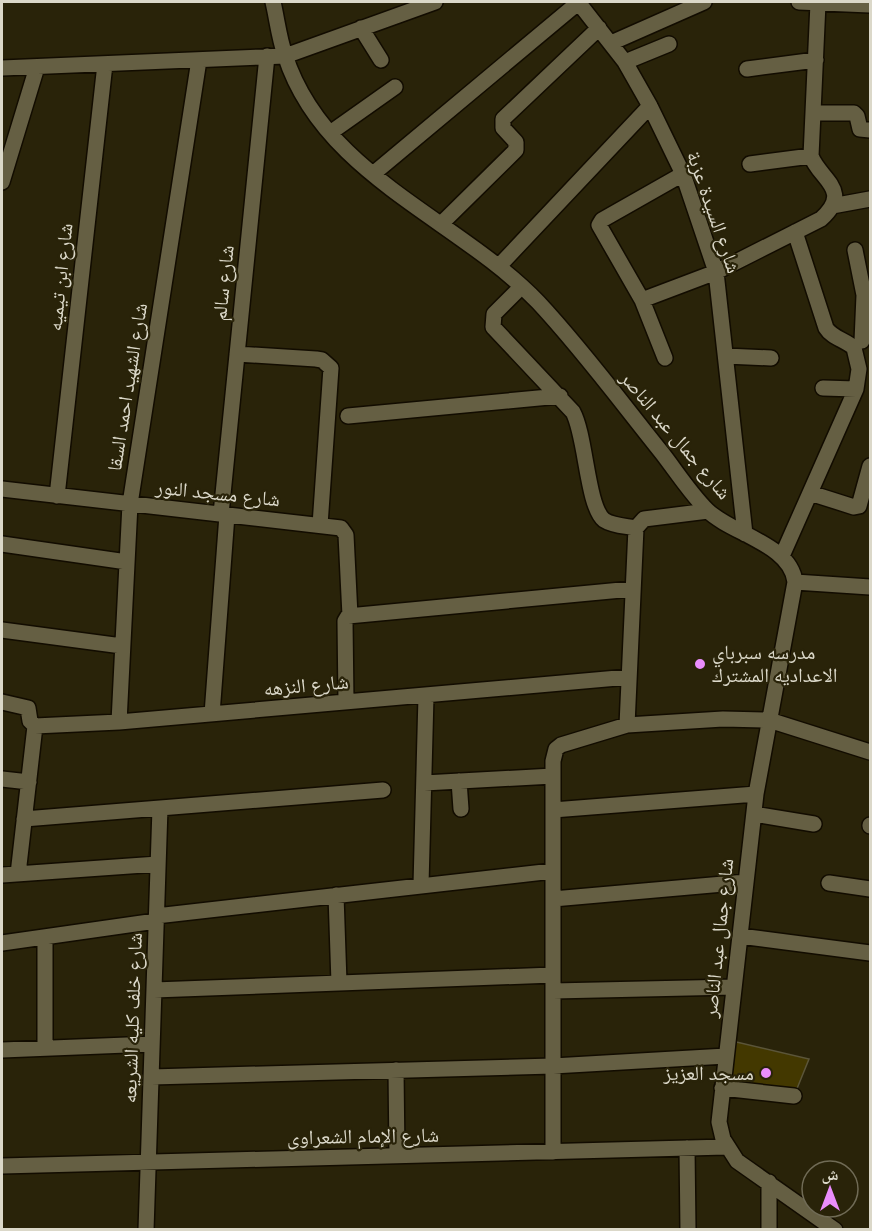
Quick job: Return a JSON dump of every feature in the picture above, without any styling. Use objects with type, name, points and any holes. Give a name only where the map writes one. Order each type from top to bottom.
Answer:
[{"type":"street","name":"شارع جمال عبد الناصر","points":[[273,2],[285,56],[304,96],[330,133],[373,174],[499,266],[570,338],[708,511],[782,556]]},
{"type":"street","points":[[2,68],[285,56],[435,2]]},
{"type":"street","points":[[373,174],[578,2]]},
{"type":"street","name":"شارع السيدة عزبة","points":[[578,2],[625,62],[650,106],[683,174],[716,272],[745,534]]},
{"type":"street","points":[[611,43],[704,2]]},
{"type":"street","points":[[799,2],[870,5]]},
{"type":"street","points":[[642,300],[716,272],[821,219],[832,206],[833,192],[829,178],[811,156],[818,3]]},
{"type":"street","points":[[361,28],[381,60]]},
{"type":"street","points":[[441,224],[516,150],[516,142],[503,128],[503,119],[599,28]]},
{"type":"street","points":[[625,62],[669,44]]},
{"type":"street","name":"شارع سالم","points":[[212,714],[224,514],[237,354],[267,56]]},
{"type":"street","name":"شارع الشهيد احمد السقا","points":[[118,722],[130,504],[199,60]]},
{"type":"street","points":[[747,69],[816,60]]},
{"type":"street","name":"شارع ابن تيميه","points":[[57,496],[105,64]]},
{"type":"street","points":[[2,182],[37,67]]},
{"type":"street","points":[[330,133],[395,87]]},
{"type":"street","points":[[499,266],[650,106]]},
{"type":"street","points":[[813,113],[854,113],[860,129],[870,130]]},
{"type":"street","points":[[750,164],[811,156]]},
{"type":"street","points":[[665,358],[642,300],[601,231],[602,220],[683,174]]},
{"type":"street","points":[[832,206],[870,199]]},
{"type":"street","points":[[795,232],[826,328],[831,335],[862,343]]},
{"type":"street","points":[[855,250],[864,295],[862,343],[856,389],[782,556],[791,567],[795,582],[870,587]]},
{"type":"street","points":[[521,287],[494,314],[493,327],[573,411],[580,428],[596,510],[606,521],[636,528]]},
{"type":"street","points":[[237,354],[316,358],[331,368],[320,525]]},
{"type":"street","points":[[726,356],[771,357]]},
{"type":"street","points":[[823,388],[856,389]]},
{"type":"street","points":[[348,416],[560,396]]},
{"type":"street","points":[[810,493],[854,507],[859,506],[870,466]]},
{"type":"street","name":"شارع مسجد النور","points":[[2,489],[341,528],[346,532],[350,616]]},
{"type":"street","points":[[627,725],[636,528],[644,519],[708,511]]},
{"type":"street","points":[[2,544],[127,562]]},
{"type":"street","name":"شارع جمال عبد الناصر","points":[[795,582],[756,794],[719,1122],[726,1147],[737,1161],[833,1229]]},
{"type":"street","points":[[346,702],[345,621],[350,616],[632,589]]},
{"type":"street","points":[[2,630],[122,646]]},
{"type":"street","name":"شارع النزهه","points":[[35,726],[118,722],[629,677]]},
{"type":"street","points":[[421,885],[426,696]]},
{"type":"street","points":[[2,702],[28,708],[30,721],[35,726],[18,874]]},
{"type":"street","points":[[554,1152],[553,754],[561,744],[627,725],[723,718],[769,720],[870,752]]},
{"type":"street","points":[[424,783],[553,776]]},
{"type":"street","points":[[2,779],[28,782]]},
{"type":"street","points":[[459,781],[461,809]]},
{"type":"street","points":[[24,819],[383,790]]},
{"type":"street","points":[[553,810],[756,794]]},
{"type":"street","name":"شارع خلف كليه الشريعه","points":[[146,1230],[160,808]]},
{"type":"street","points":[[754,814],[814,824]]},
{"type":"street","points":[[2,875],[158,864]]},
{"type":"street","points":[[2,943],[156,919],[336,895],[553,871]]},
{"type":"street","points":[[553,899],[746,882]]},
{"type":"street","points":[[829,883],[870,889]]},
{"type":"street","points":[[336,895],[339,983]]},
{"type":"street","points":[[740,936],[870,953]]},
{"type":"street","points":[[45,937],[45,1048]]},
{"type":"street","points":[[154,990],[553,975]]},
{"type":"street","points":[[553,991],[734,987]]},
{"type":"street","points":[[2,1050],[152,1044]]},
{"type":"street","points":[[151,1077],[554,1066],[726,1056]]},
{"type":"street","points":[[396,1070],[397,1156]]},
{"type":"street","points":[[722,1088],[794,1096]]},
{"type":"street","name":"شارع الإمام الشعراوى","points":[[2,1166],[726,1147]]},
{"type":"street","points":[[687,1148],[688,1230]]},
{"type":"street","points":[[769,1182],[769,1230]]},
{"type":"building","name":"مسجد العزيز","points":[[728,1040],[809,1059],[794,1096],[729,1086]]},
{"type":"place","name":"مدرسه سبرباي الاعداديه المشترك","points":[[700,664]]},
{"type":"place","name":"مسجد العزيز","points":[[766,1073]]}]
